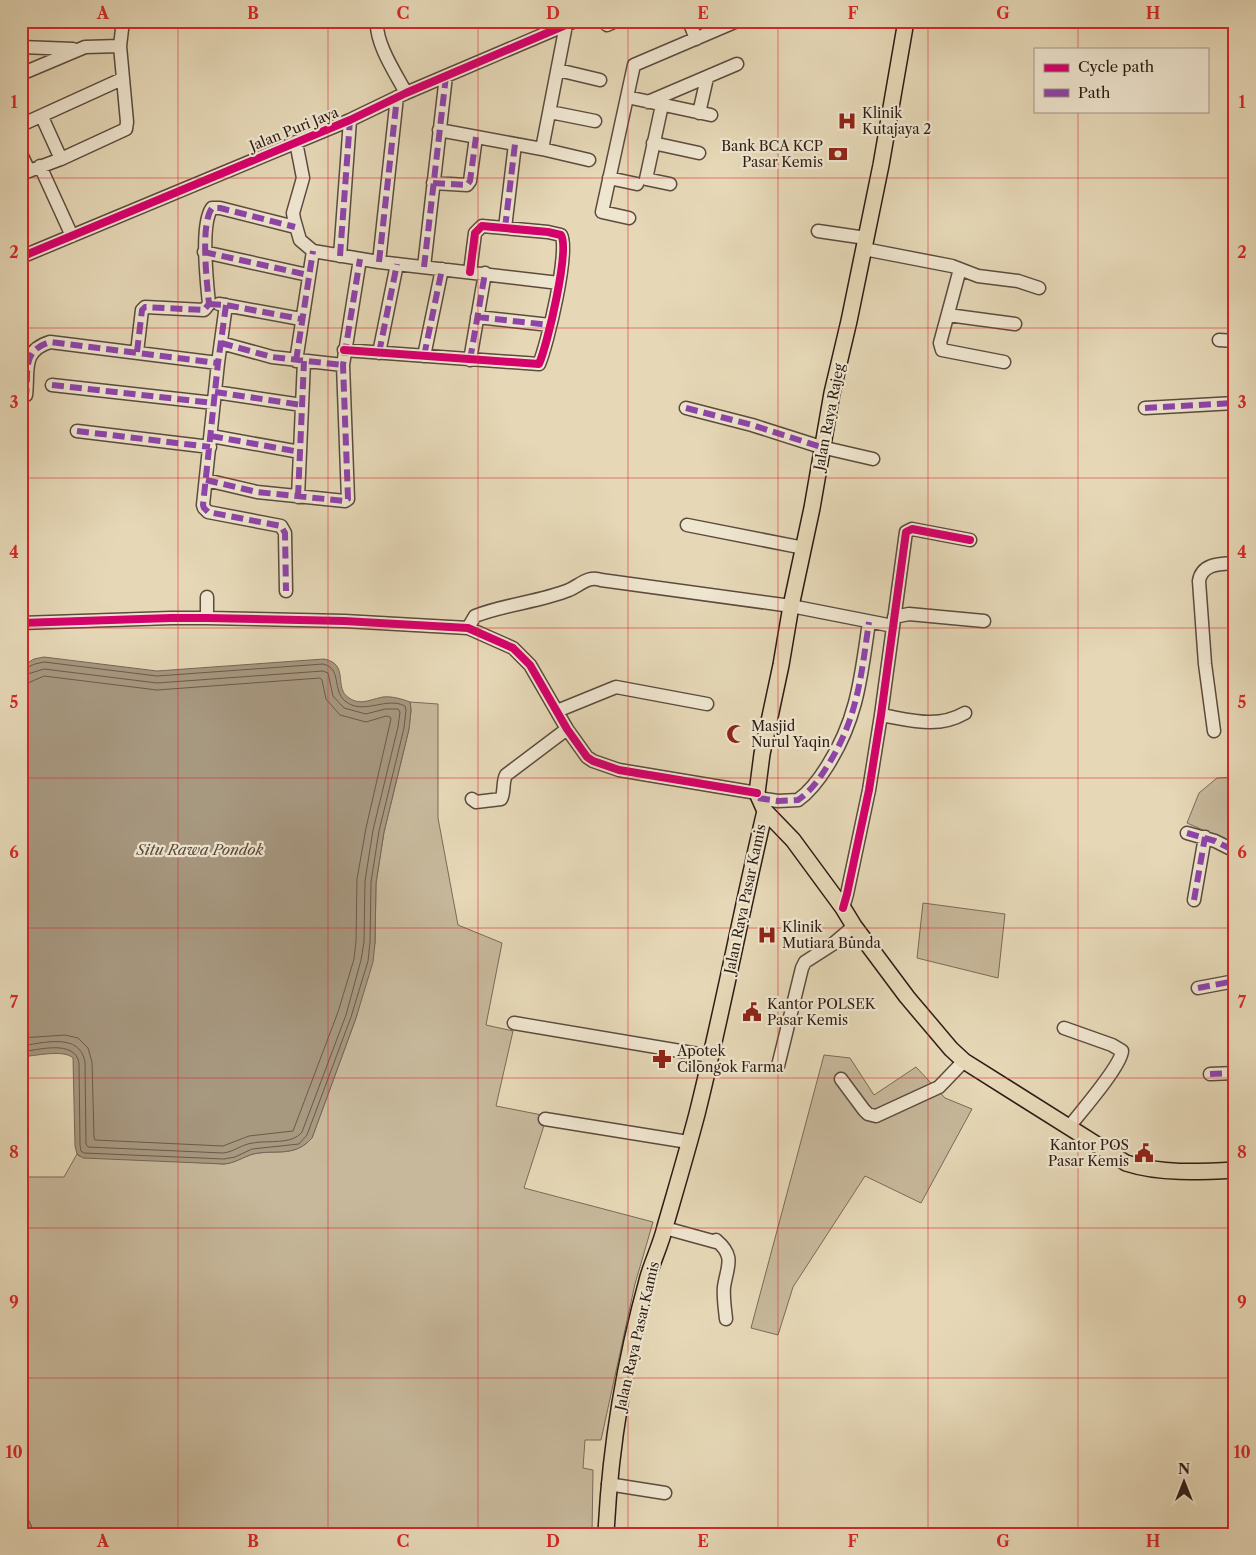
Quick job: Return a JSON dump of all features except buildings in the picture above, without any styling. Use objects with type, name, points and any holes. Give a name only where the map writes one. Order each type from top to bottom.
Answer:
[{"type":"main road","name":"Jalan Raya Rajeg","points":[[760,801],[760,763],[782,665],[812,508],[821,447],[865,242],[906,21]]},
{"type":"main road","name":"Jalan Raya Pasar Kamis","points":[[760,801],[793,840],[907,997],[951,1049],[964,1061],[1126,1163],[1151,1169],[1207,1172],[1235,1170]]},
{"type":"main road","name":"Jalan Raya Pasar Kamis","points":[[606,1534],[608,1484],[618,1417],[638,1320],[648,1276],[665,1228],[696,1116],[718,1028],[760,801]]},
{"type":"street","points":[[30,170],[61,159],[126,129],[127,122],[120,46],[123,21]]},
{"type":"street","points":[[379,262],[401,90],[386,56],[377,25],[390,21]]},
{"type":"street","points":[[689,21],[696,38]]},
{"type":"street","points":[[629,218],[602,212],[634,65],[737,21]]},
{"type":"street","points":[[542,149],[558,70],[570,23]]},
{"type":"street","name":"Jalan Puri Jaya","points":[[21,257],[69,230],[350,120],[401,90],[446,76],[570,23]]},
{"type":"street","points":[[21,74],[85,47],[120,46]]},
{"type":"street","points":[[21,47],[78,49]]},
{"type":"street","points":[[648,102],[738,64]]},
{"type":"street","points":[[558,70],[600,80]]},
{"type":"street","points":[[424,267],[446,76]]},
{"type":"street","points":[[627,97],[705,114],[707,78]]},
{"type":"street","points":[[21,125],[122,80]]},
{"type":"street","points":[[662,105],[646,179],[670,184]]},
{"type":"street","points":[[550,112],[595,121]]},
{"type":"street","points":[[42,116],[61,159]]},
{"type":"street","points":[[340,256],[350,120]]},
{"type":"street","points":[[439,130],[542,149],[589,160]]},
{"type":"street","points":[[433,184],[464,186],[469,184],[476,137]]},
{"type":"street","points":[[296,142],[303,178],[293,213],[295,227],[300,240],[313,251],[379,262],[560,283]]},
{"type":"street","points":[[654,143],[700,152]]},
{"type":"street","points":[[505,228],[515,144]]},
{"type":"street","points":[[21,154],[30,170],[58,207],[69,230]]},
{"type":"street","points":[[609,178],[637,184]]},
{"type":"street","points":[[137,352],[144,306],[204,310],[209,304],[204,252],[208,214],[212,208],[220,208],[295,227]]},
{"type":"street","points":[[344,350],[538,365],[544,352],[560,283],[564,242],[562,235],[482,226],[477,230],[470,272]]},
{"type":"street","points":[[818,231],[859,237],[865,242],[952,266],[978,276],[1018,280],[1040,288]]},
{"type":"street","points":[[298,497],[302,405],[301,319],[313,251]]},
{"type":"street","points":[[204,252],[308,276]]},
{"type":"street","points":[[206,480],[257,492],[345,501],[348,499],[343,365],[360,259]]},
{"type":"street","points":[[379,353],[397,264]]},
{"type":"street","points":[[424,356],[442,268]]},
{"type":"street","points":[[960,269],[940,343],[942,350],[1004,362]]},
{"type":"street","points":[[470,360],[484,274]]},
{"type":"street","points":[[209,304],[226,305],[301,319]]},
{"type":"street","points":[[226,305],[203,505],[208,512],[281,526],[285,533],[286,591]]},
{"type":"street","points":[[948,315],[1015,324]]},
{"type":"street","points":[[477,317],[550,325]]},
{"type":"street","points":[[1219,340],[1235,341]]},
{"type":"street","points":[[21,397],[26,394],[29,358],[35,349],[50,342],[218,363]]},
{"type":"street","points":[[221,343],[272,357],[343,365]]},
{"type":"street","points":[[52,385],[302,405]]},
{"type":"street","points":[[1145,408],[1235,403]]},
{"type":"street","points":[[686,408],[752,425],[821,447],[873,459]]},
{"type":"street","points":[[77,431],[210,441],[300,452]]},
{"type":"street","points":[[687,525],[804,548]]},
{"type":"street","points":[[842,908],[848,894],[869,790],[906,534],[908,530],[912,529],[970,540]]},
{"type":"street","points":[[1214,731],[1205,664],[1199,581],[1202,571],[1213,564],[1235,563]]},
{"type":"street","points":[[468,628],[473,618],[480,614],[567,590],[591,578],[792,606],[869,622],[893,622],[909,614],[984,621]]},
{"type":"street","points":[[207,597],[207,618]]},
{"type":"street","points":[[21,623],[207,618],[344,621],[468,628],[516,650],[534,671],[567,729],[587,756],[619,770],[760,801],[778,801],[798,800],[818,781],[832,758],[856,704],[869,622]]},
{"type":"street","points":[[557,712],[616,687],[707,704]]},
{"type":"street","points":[[881,715],[931,723],[946,721],[965,713]]},
{"type":"street","points":[[472,799],[476,802],[501,799],[503,780],[506,775],[567,729]]},
{"type":"street","points":[[1187,832],[1205,837],[1235,851]]},
{"type":"street","points":[[1194,900],[1205,837]]},
{"type":"street","points":[[778,1066],[805,962],[833,944],[854,926]]},
{"type":"street","points":[[1198,988],[1235,981]]},
{"type":"street","points":[[514,1023],[710,1056]]},
{"type":"street","points":[[1064,1028],[1112,1045],[1122,1051],[1121,1057],[1103,1084],[1069,1127]]},
{"type":"street","points":[[840,1079],[864,1110],[868,1114],[876,1116],[939,1087],[964,1061]]},
{"type":"street","points":[[1210,1074],[1235,1073]]},
{"type":"street","points":[[545,1120],[688,1142]]},
{"type":"street","points":[[665,1228],[716,1242],[716,1240],[726,1248],[728,1259],[724,1288],[726,1319]]},
{"type":"street","points":[[608,1484],[665,1493]]},
{"type":"shaded area","points":[[410,702],[438,704],[438,818],[458,925],[502,943],[486,1025],[513,1031],[496,1106],[547,1116],[524,1188],[653,1222],[635,1284],[601,1440],[585,1440],[583,1468],[593,1470],[592,1534],[35,1534],[21,1504],[21,1177],[64,1177],[77,1154],[79,1156],[224,1164],[253,1154],[291,1151],[312,1138],[356,1018],[375,943],[376,883],[384,832],[409,729]]},
{"type":"shaded area","points":[[1235,777],[1235,844],[1187,823],[1199,793],[1217,778]]},
{"type":"shaded area","points":[[923,903],[1005,914],[998,978],[917,958]]},
{"type":"shaded area","points":[[824,1055],[850,1058],[874,1095],[916,1067],[945,1098],[972,1109],[921,1203],[865,1176],[793,1287],[778,1335],[751,1328]]},
{"type":"water","name":"Situ Rawa Pondok","points":[[44,657],[157,671],[324,659],[337,666],[344,694],[353,700],[362,702],[386,697],[410,702],[409,729],[384,832],[376,883],[373,962],[356,1018],[312,1138],[298,1148],[284,1152],[253,1154],[224,1164],[83,1158],[77,1154],[75,1146],[73,1058],[69,1055],[56,1053],[21,1057],[21,667],[34,659]]},
{"type":"water","points":[[21,1504],[35,1534],[21,1534]]},
{"type":"marked path","points":[[424,267],[446,76]]},
{"type":"marked path","points":[[379,262],[397,97]]},
{"type":"marked path","points":[[340,256],[350,120]]},
{"type":"marked path","points":[[433,183],[467,185],[470,181],[476,137]]},
{"type":"marked path","points":[[505,228],[515,144]]},
{"type":"marked path","points":[[137,352],[142,310],[145,307],[204,310],[209,304],[205,240],[208,216],[212,208],[220,208],[295,227]]},
{"type":"marked path","points":[[296,361],[313,251]]},
{"type":"marked path","points":[[204,252],[308,275]]},
{"type":"marked path","points":[[206,480],[257,492],[345,501],[348,499],[343,365],[360,259]]},
{"type":"marked path","points":[[379,353],[397,264]]},
{"type":"marked path","points":[[424,356],[442,269]]},
{"type":"marked path","points":[[470,360],[485,273]]},
{"type":"marked path","points":[[209,304],[226,305],[301,319]]},
{"type":"marked path","points":[[226,305],[203,505],[208,512],[281,526],[285,533],[286,591]]},
{"type":"marked path","points":[[477,317],[550,325]]},
{"type":"marked path","points":[[21,397],[26,395],[27,370],[30,356],[41,346],[50,342],[218,363]]},
{"type":"marked path","points":[[221,343],[272,357],[343,365]]},
{"type":"marked path","points":[[298,497],[304,361]]},
{"type":"marked path","points":[[52,385],[214,403]]},
{"type":"marked path","points":[[215,392],[302,405]]},
{"type":"marked path","points":[[1145,408],[1235,403]]},
{"type":"marked path","points":[[686,408],[752,425],[821,447]]},
{"type":"marked path","points":[[77,431],[210,447]]},
{"type":"marked path","points":[[211,436],[300,452]]},
{"type":"marked path","points":[[758,798],[778,801],[798,800],[811,788],[825,770],[838,747],[852,713],[857,696],[869,622]]},
{"type":"marked path","points":[[1187,833],[1215,841],[1235,851]]},
{"type":"marked path","points":[[1194,900],[1205,837]]},
{"type":"marked path","points":[[1198,988],[1235,981]]},
{"type":"marked path","points":[[1210,1074],[1235,1073]]},
{"type":"cycle path","points":[[21,257],[350,120],[406,93],[575,21]]},
{"type":"cycle path","points":[[344,350],[539,364],[552,319],[560,278],[563,244],[561,235],[548,232],[482,226],[475,233],[470,272]]},
{"type":"cycle path","points":[[843,908],[869,790],[906,532],[912,529],[970,540]]},
{"type":"cycle path","points":[[21,623],[207,618],[344,621],[468,628],[513,648],[530,665],[567,729],[587,757],[593,761],[619,770],[757,793]]},
{"type":"place","name":"Klinik Kutajaya 2","points":[[847,121]]},
{"type":"place","name":"Bank BCA KCP Pasar Kemis","points":[[838,154]]},
{"type":"place","name":"Masjid Nurul Yaqin","points":[[736,734]]},
{"type":"place","name":"Klinik Mutiara Bunda","points":[[767,935]]},
{"type":"place","name":"Kantor POLSEK Pasar Kemis","points":[[752,1012]]},
{"type":"place","name":"Apotek Cilongok Farma","points":[[662,1059]]},
{"type":"place","name":"Kantor POS Pasar Kemis","points":[[1144,1153]]}]
